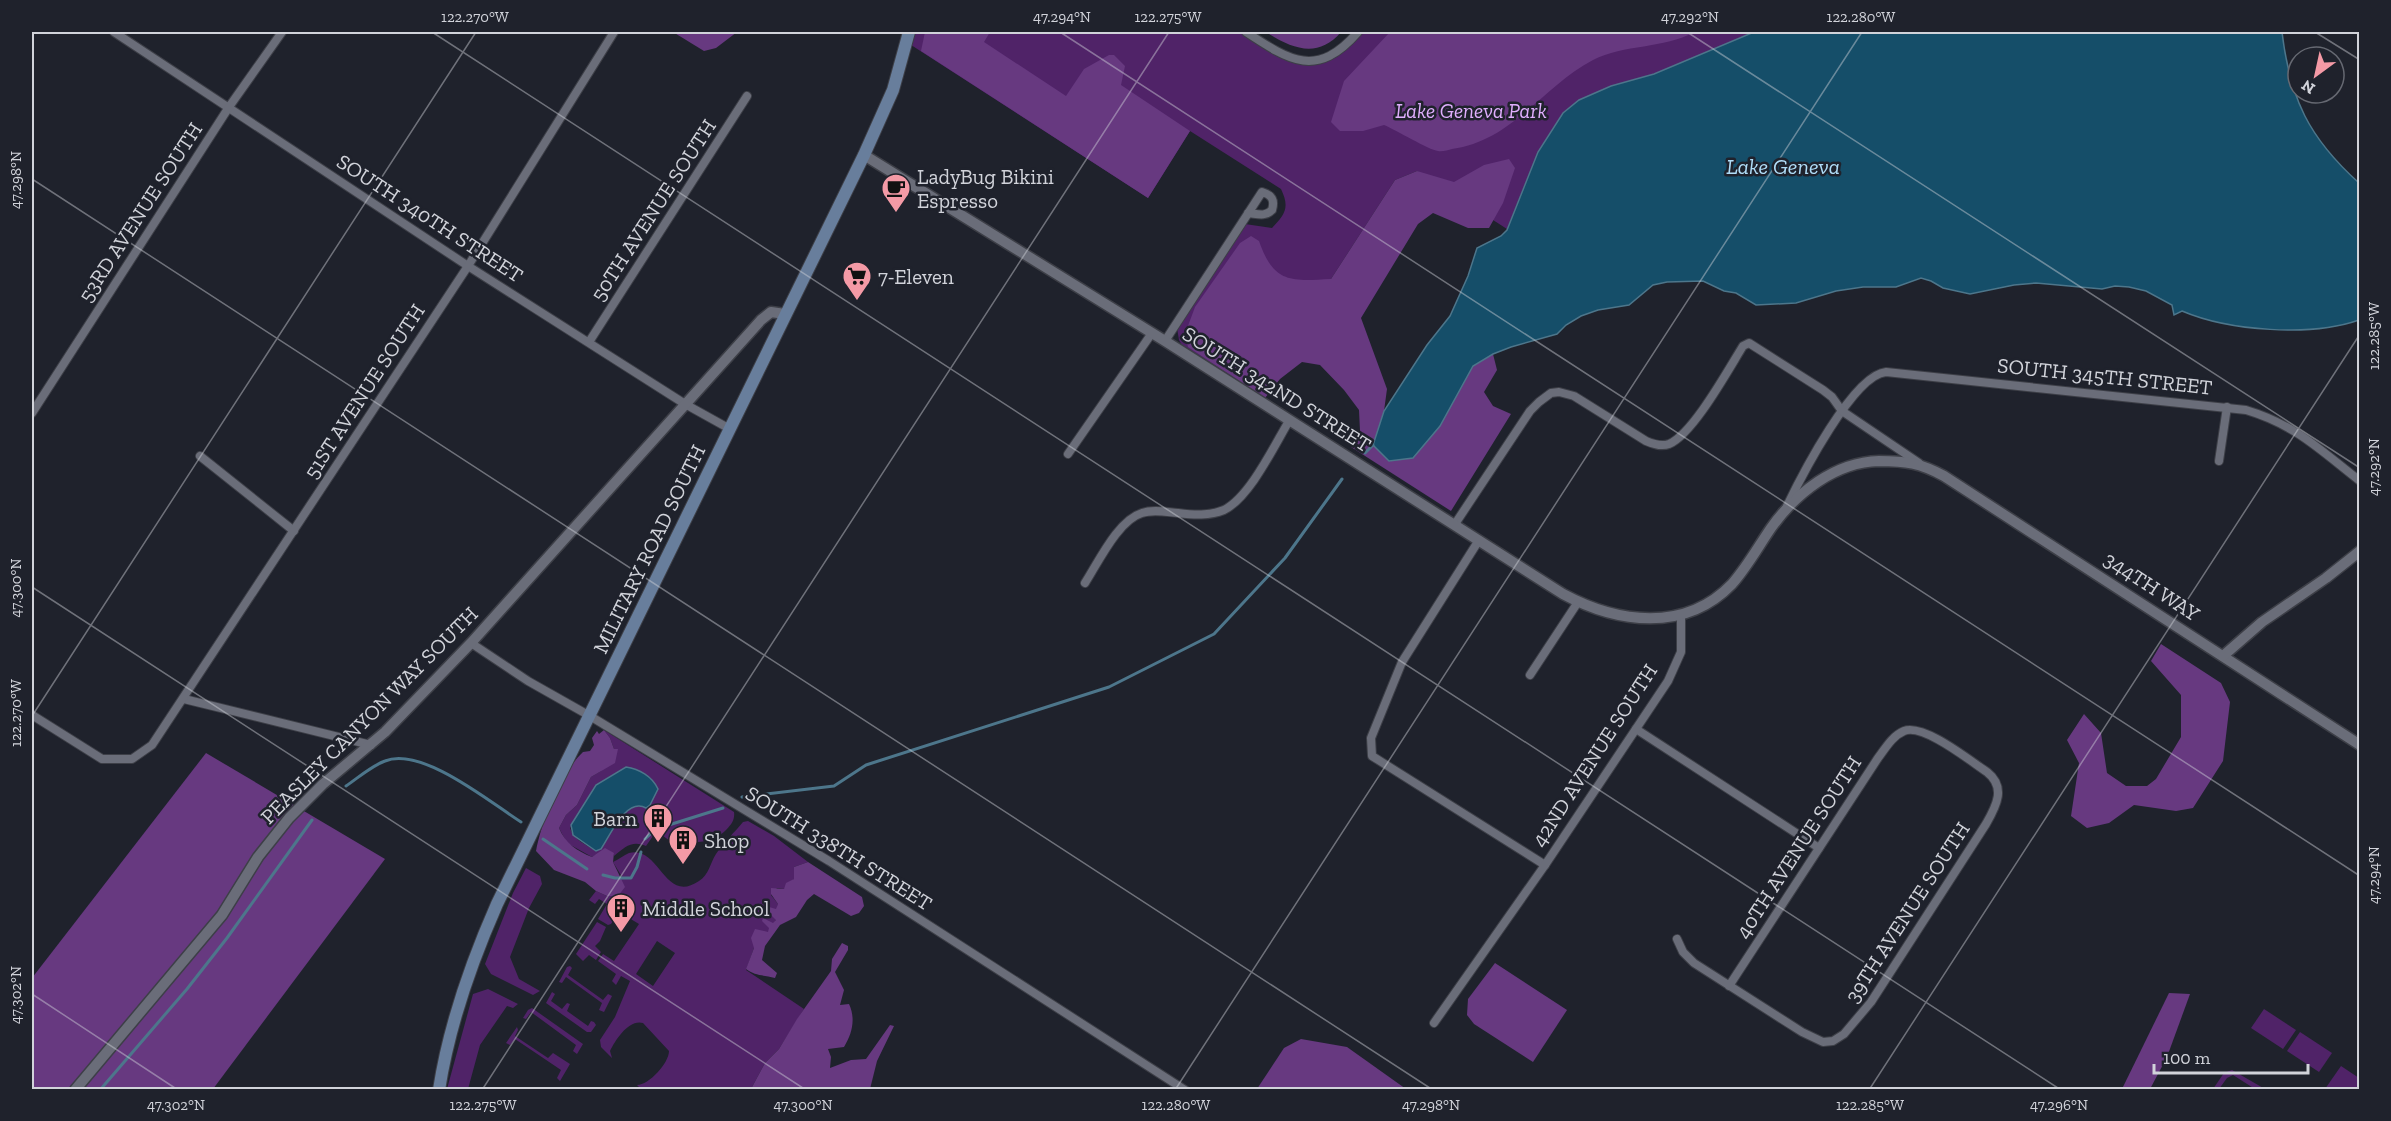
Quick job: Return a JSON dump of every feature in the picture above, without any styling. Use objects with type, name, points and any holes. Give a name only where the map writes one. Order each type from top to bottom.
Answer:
[{"type":"main road","name":"MILITARY ROAD SOUTH","points":[[439,1089],[456,1015],[482,940],[520,855],[864,154],[893,90],[909,32]]},
{"type":"street","name":"SOUTH 340TH STREET","points":[[114,32],[468,267],[685,404],[730,429]]},
{"type":"street","name":"53RD AVENUE SOUTH","points":[[32,413],[230,107],[282,32]]},
{"type":"street","name":"51ST AVENUE SOUTH","points":[[32,715],[102,759],[132,759],[152,745],[468,267],[614,32]]},
{"type":"street","points":[[1246,32],[1289,57],[1315,62],[1340,49],[1358,32]]},
{"type":"street","name":"50TH AVENUE SOUTH","points":[[589,342],[747,96]]},
{"type":"street","name":"SOUTH 342ND STREET","points":[[864,154],[1578,602],[1602,612],[1629,618],[1657,619],[1681,615]]},
{"type":"street","points":[[1165,341],[1248,213]]},
{"type":"street","name":"PEASLEY CANYON WAY SOUTH","points":[[75,1089],[222,915],[258,857],[289,818],[323,784],[371,745],[471,643],[766,315],[771,312],[785,314]]},
{"type":"street","points":[[1068,454],[1152,333]]},
{"type":"street","points":[[1455,524],[1525,418],[1539,402],[1551,393],[1559,392],[1575,396],[1646,441],[1656,445],[1666,445],[1679,437],[1696,418],[1743,346],[1749,343],[1823,390],[1832,397],[1842,411],[1920,464]]},
{"type":"street","name":"SOUTH 345TH STREET","points":[[1842,411],[1859,389],[1874,375],[1886,372],[2227,407],[2246,410],[2281,422],[2298,432],[2360,481]]},
{"type":"street","points":[[2219,461],[2227,407]]},
{"type":"street","points":[[1681,615],[1707,603],[1730,585],[1785,510],[1813,457],[1842,411]]},
{"type":"street","points":[[1084,583],[1112,541],[1130,519],[1140,513],[1152,511],[1198,515],[1225,509],[1249,485],[1289,421]]},
{"type":"street","points":[[200,456],[294,531]]},
{"type":"street","points":[[1785,510],[1818,482],[1839,469],[1872,461],[1908,461],[1920,464]]},
{"type":"street","name":"344TH WAY","points":[[1920,464],[1964,488],[2360,745]]},
{"type":"street","points":[[1479,540],[1402,662],[1371,741],[1372,756],[1545,865]]},
{"type":"street","points":[[2223,656],[2262,622],[2326,578],[2360,550]]},
{"type":"street","points":[[1530,675],[1578,602]]},
{"type":"street","name":"42ND AVENUE SOUTH","points":[[1434,1023],[1545,865],[1665,687],[1678,661],[1682,640],[1681,615]]},
{"type":"street","name":"SOUTH 338TH STREET","points":[[471,643],[528,681],[829,861],[1185,1089]]},
{"type":"street","points":[[184,699],[371,745]]},
{"type":"street","points":[[1636,729],[1820,848]]},
{"type":"street","name":"40TH AVENUE SOUTH","points":[[1729,986],[1878,758],[1893,739],[1902,732],[1914,729],[1924,732],[1987,772],[1998,785],[1998,799]]},
{"type":"street","name":"39TH AVENUE SOUTH","points":[[1729,986],[1807,1035],[1823,1042],[1836,1039],[1854,1024],[1871,1002],[1983,829],[1998,799]]},
{"type":"street","points":[[1677,939],[1683,951],[1694,963],[1729,986]]},
{"type":"green space","points":[[673,32],[737,32],[716,48],[704,51]]},
{"type":"green space","name":"Lake Geneva Park","points":[[909,32],[1246,32],[1277,52],[1315,62],[1358,32],[1754,32],[1654,74],[1611,86],[1579,100],[1563,113],[1538,152],[1507,229],[1417,171],[1395,180],[1256,395],[1184,349],[1179,340],[1177,328],[1245,224],[1272,228],[1280,219],[1286,206],[1281,189],[1190,131],[1148,198],[908,43]]},
{"type":"green space","points":[[925,32],[990,32],[984,42],[1066,96],[1084,69],[1109,55],[1114,55],[1125,66],[1121,85],[1190,131],[1148,198],[921,51]]},
{"type":"green space","points":[[1266,32],[1341,32],[1323,46],[1305,48],[1285,43]]},
{"type":"green space","points":[[1390,32],[1694,32],[1670,41],[1618,51],[1593,60],[1575,71],[1526,112],[1492,136],[1473,144],[1441,151],[1427,147],[1384,125],[1363,131],[1340,131],[1331,122],[1344,81]]},
{"type":"green space","points":[[1509,159],[1515,168],[1503,203],[1489,228],[1468,228],[1433,213],[1418,224],[1361,318],[1387,389],[1384,411],[1466,377],[1473,366],[1493,354],[1497,370],[1484,392],[1493,406],[1511,414],[1451,511],[1351,447],[1360,431],[1359,410],[1320,365],[1302,362],[1280,379],[1265,398],[1188,347],[1185,334],[1195,307],[1240,243],[1251,236],[1259,241],[1271,265],[1286,277],[1305,280],[1331,279],[1395,180],[1417,171],[1454,182],[1484,165]]},
{"type":"green space","points":[[2161,644],[2221,683],[2230,702],[2223,761],[2193,808],[2176,811],[2134,805],[2109,823],[2087,828],[2071,816],[2079,763],[2067,740],[2084,714],[2101,733],[2107,773],[2126,786],[2147,786],[2156,779],[2181,737],[2181,695],[2151,661]]},
{"type":"green space","points":[[604,730],[734,812],[734,819],[730,825],[719,836],[699,842],[670,841],[659,833],[656,837],[653,836],[646,846],[633,844],[614,856],[614,853],[598,854],[592,857],[567,843],[559,828],[566,815],[577,805],[591,777],[601,771],[614,749]],"holes":[[[626,767],[655,795],[646,808],[639,806],[625,813],[601,849],[596,851],[577,839],[570,828],[596,785]]]},
{"type":"green space","points":[[604,730],[614,749],[618,749],[615,763],[591,777],[577,805],[566,815],[559,828],[568,842],[587,855],[592,857],[605,848],[614,853],[613,862],[625,887],[618,896],[607,896],[585,882],[554,870],[536,851],[547,812],[567,772],[583,752],[590,751],[594,745],[592,738],[597,731],[599,734]]},
{"type":"green space","points":[[206,753],[385,859],[213,1089],[32,1089],[32,978]]},
{"type":"green space","points":[[748,821],[774,836],[808,862],[794,867],[794,879],[784,889],[777,888],[771,895],[778,904],[776,920],[754,948],[746,970],[804,1009],[779,1049],[765,1063],[751,1089],[641,1089],[637,1085],[658,1073],[669,1051],[643,1023],[633,1024],[619,1036],[610,1051],[612,1058],[601,1047],[600,1040],[615,1017],[630,981],[621,976],[616,985],[612,981],[616,974],[598,961],[603,954],[614,961],[639,924],[619,912],[608,925],[598,919],[607,904],[599,899],[595,904],[589,900],[596,891],[607,896],[622,877],[613,862],[629,853],[639,853],[648,857],[670,881],[678,886],[687,886],[699,881],[707,872],[719,850],[743,822]],"holes":[[[657,941],[675,953],[653,986],[636,974]]]},
{"type":"green space","points":[[808,862],[862,897],[864,906],[859,913],[851,916],[814,894],[807,900],[796,917],[780,925],[765,946],[762,960],[777,973],[775,978],[749,971],[746,969],[754,948],[751,938],[755,929],[768,932],[769,928],[762,921],[763,918],[773,923],[776,920],[766,910],[769,907],[776,909],[778,904],[771,894],[771,888],[784,889],[786,883],[794,879],[794,867]]},
{"type":"green space","points":[[526,868],[540,876],[542,884],[529,908],[510,957],[519,979],[540,991],[533,995],[491,974],[485,964],[513,893]]},
{"type":"green space","points":[[597,922],[606,927],[600,941],[595,946],[601,952],[596,960],[589,955],[583,961],[576,954]]},
{"type":"green space","points":[[842,943],[848,946],[848,950],[835,972],[844,990],[840,1005],[849,1004],[852,1026],[844,1047],[828,1049],[831,1057],[830,1068],[851,1060],[866,1059],[890,1025],[894,1026],[877,1061],[870,1089],[751,1089],[765,1063],[779,1049],[831,971],[832,959]]},
{"type":"green space","points":[[1495,963],[1567,1010],[1533,1062],[1474,1024],[1467,1015],[1468,999]]},
{"type":"green space","points":[[567,967],[572,968],[568,975],[603,1000],[608,994],[612,996],[604,1012],[599,1010],[602,1003],[566,977],[562,983],[559,982]]},
{"type":"green space","points":[[488,989],[518,1004],[513,1008],[507,1006],[480,1045],[468,1089],[447,1089],[473,994]]},
{"type":"green space","points":[[552,992],[555,994],[551,1001],[562,1009],[567,1003],[570,1004],[567,1011],[588,1026],[591,1021],[594,1022],[596,1025],[591,1032],[587,1032],[546,1003]]},
{"type":"green space","points":[[2169,993],[2190,994],[2167,1057],[2150,1089],[2122,1089]]},
{"type":"green space","points":[[532,1008],[583,1044],[577,1054],[573,1051],[576,1045],[531,1012],[526,1019],[523,1018]]},
{"type":"green space","points":[[2264,1009],[2296,1030],[2283,1049],[2251,1028]]},
{"type":"green space","points":[[517,1027],[515,1036],[548,1058],[553,1053],[570,1064],[560,1081],[557,1078],[561,1070],[515,1039],[510,1045],[506,1043]]},
{"type":"green space","points":[[2300,1032],[2332,1053],[2319,1072],[2287,1051]]},
{"type":"green space","points":[[1301,1039],[1347,1047],[1406,1089],[1257,1089],[1284,1048]]},
{"type":"green space","points":[[2341,1066],[2359,1078],[2359,1089],[2325,1089]]},
{"type":"green space","points":[[2232,1070],[2265,1089],[2255,1089],[2233,1075],[2227,1078],[2219,1089],[2213,1089],[2224,1073]]},
{"type":"water","name":"Lake Geneva","points":[[1754,32],[2282,32],[2286,56],[2286,105],[2300,105],[2327,150],[2359,183],[2359,320],[2318,329],[2246,327],[2201,318],[2182,311],[2174,315],[2172,305],[2146,291],[2115,286],[2102,289],[2036,283],[1970,294],[1943,288],[1921,278],[1896,287],[1863,287],[1836,291],[1796,303],[1756,305],[1736,293],[1724,291],[1703,281],[1667,282],[1653,285],[1629,305],[1598,310],[1581,316],[1557,334],[1511,347],[1473,366],[1440,426],[1413,458],[1389,461],[1373,445],[1384,411],[1427,345],[1450,316],[1468,276],[1477,248],[1501,236],[1507,230],[1538,152],[1563,113],[1579,100],[1611,86],[1654,74]]},
{"type":"water","points":[[626,767],[645,774],[658,789],[650,805],[646,808],[639,806],[632,808],[619,819],[601,849],[596,851],[573,835],[571,825],[596,785]]},
{"type":"waterway","points":[[1365,453],[1373,445]]},
{"type":"waterway","points":[[742,797],[834,786],[866,765],[1109,687],[1214,634],[1285,558],[1342,479]]},
{"type":"waterway","points":[[346,786],[385,761],[400,759],[418,762],[475,790],[521,822]]},
{"type":"waterway","points":[[645,839],[656,829],[723,808]]},
{"type":"waterway","points":[[100,1090],[187,989],[227,938],[312,820]]},
{"type":"waterway","points":[[543,839],[587,869]]},
{"type":"waterway","points":[[603,875],[631,878],[641,852]]},
{"type":"place","name":"LadyBug Bikini Espresso","points":[[896,214]]},
{"type":"place","name":"7-Eleven","points":[[857,302]]},
{"type":"place","name":"Barn","points":[[658,844]]},
{"type":"place","name":"Shop","points":[[683,866]]},
{"type":"place","name":"Middle School","points":[[621,934]]}]
